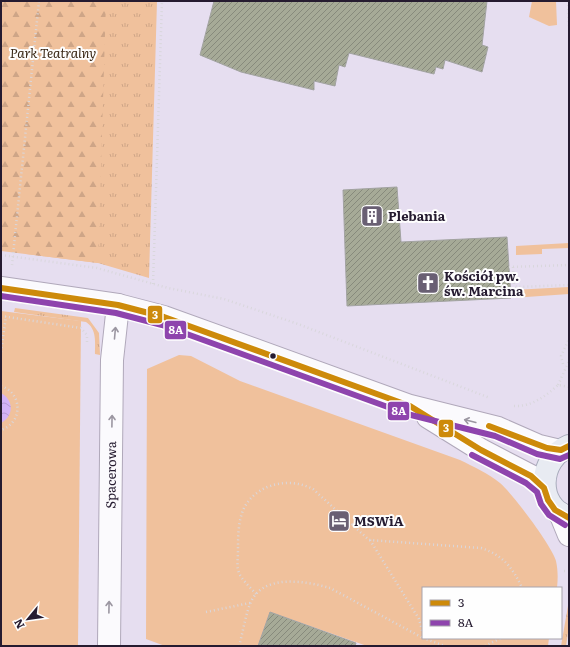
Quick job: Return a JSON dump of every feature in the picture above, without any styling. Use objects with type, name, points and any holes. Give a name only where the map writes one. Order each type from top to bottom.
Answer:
[{"type":"main road","points":[[564,516],[548,500],[544,488],[547,468],[553,457],[566,446]]},
{"type":"street","points":[[1,288],[118,305],[164,318],[410,406],[498,428],[539,446],[566,446]]},
{"type":"street","name":"Spacerowa","points":[[109,646],[112,360],[118,305]]},
{"type":"street","points":[[410,406],[481,450],[531,476],[544,488]]},
{"type":"street","points":[[564,516],[569,535]]},
{"type":"path","points":[[12,266],[39,1]]},
{"type":"path","points":[[152,287],[162,1]]},
{"type":"path","points":[[568,1],[569,27]]},
{"type":"path","points":[[1,255],[97,268],[255,308],[495,400]]},
{"type":"path","points":[[509,267],[569,265]]},
{"type":"path","points":[[513,267],[514,285],[517,287],[569,285]]},
{"type":"path","points":[[1,316],[81,328],[87,335],[87,348]]},
{"type":"path","points":[[1,352],[6,316]]},
{"type":"path","points":[[563,364],[561,356],[569,339]]},
{"type":"path","points":[[509,405],[522,406],[534,402],[549,393],[558,385],[569,361]]},
{"type":"path","points":[[558,385],[569,387]]},
{"type":"path","points":[[1,386],[12,392],[16,398],[18,407],[13,422],[1,430]]},
{"type":"path","points":[[256,594],[240,574],[238,566],[238,536],[244,507],[251,499],[272,485],[294,483],[313,489],[369,540],[420,619],[422,629]]},
{"type":"path","points":[[369,540],[481,548],[495,553],[507,562],[516,574],[522,587]]},
{"type":"path","points":[[564,571],[569,571]]},
{"type":"path","points":[[239,646],[250,603],[256,594],[263,588],[288,581],[316,584],[347,596],[406,630],[422,637]]},
{"type":"path","points":[[206,612],[250,603]]},
{"type":"path","points":[[427,639],[445,646]]},
{"type":"path","points":[[485,646],[500,639]]},
{"type":"path","points":[[497,641],[500,646]]},
{"type":"green space","name":"Park Teatralny","points":[[1,1],[106,1],[98,263],[1,251]]},
{"type":"green space","points":[[44,1],[157,1],[149,278],[98,263],[26,254]]},
{"type":"green space","points":[[532,1],[556,1],[557,25],[549,26],[529,17]]},
{"type":"green space","points":[[569,243],[569,248],[542,249],[542,254],[516,255],[516,246]]},
{"type":"green space","points":[[569,287],[569,294],[512,298],[512,290]]},
{"type":"green space","points":[[15,308],[88,318],[99,333],[100,355],[95,354],[94,332],[90,325],[86,322],[14,312]]},
{"type":"green space","points":[[1,311],[81,321],[78,646],[1,646]]},
{"type":"green space","name":"MSWiA","points":[[179,355],[191,356],[240,381],[460,460],[495,479],[506,489],[531,520],[553,554],[557,568],[557,587],[422,587],[422,639],[549,639],[548,646],[367,646],[270,612],[258,646],[165,646],[146,639],[147,369]]},
{"type":"green space","points":[[569,600],[569,626],[566,646],[561,646]]},
{"type":"water","points":[[1,393],[8,400],[11,408],[8,416],[1,423]]},
{"type":"building","points":[[214,1],[487,1],[482,45],[488,47],[482,72],[445,60],[443,69],[436,67],[434,74],[349,53],[345,67],[339,65],[335,86],[314,81],[314,90],[241,72],[200,55]]},
{"type":"building","name":"Kościół pw. św. Marcina","points":[[397,187],[401,242],[507,237],[511,298],[347,306],[343,190]]},
{"type":"building","points":[[270,612],[356,643],[355,646],[258,646]]},
{"type":"transit line","name":"3","points":[[1,288],[118,305],[164,317],[410,406],[481,450],[531,476],[544,488],[548,500],[555,510],[569,518]]},
{"type":"transit line","name":"8A","points":[[1,296],[116,313],[162,325],[407,414],[495,436],[537,454],[560,459],[569,455]]},
{"type":"transit line","name":"3","points":[[489,426],[547,448],[561,450],[569,446]]},
{"type":"transit line","name":"8A","points":[[472,455],[526,483],[537,492],[541,504],[549,515],[565,525]]},
{"type":"place","name":"Plebania","points":[[372,216]]},
{"type":"place","name":"Kościół pw. św. Marcina","points":[[428,283]]},
{"type":"place","name":"MSWiA","points":[[339,521]]}]
